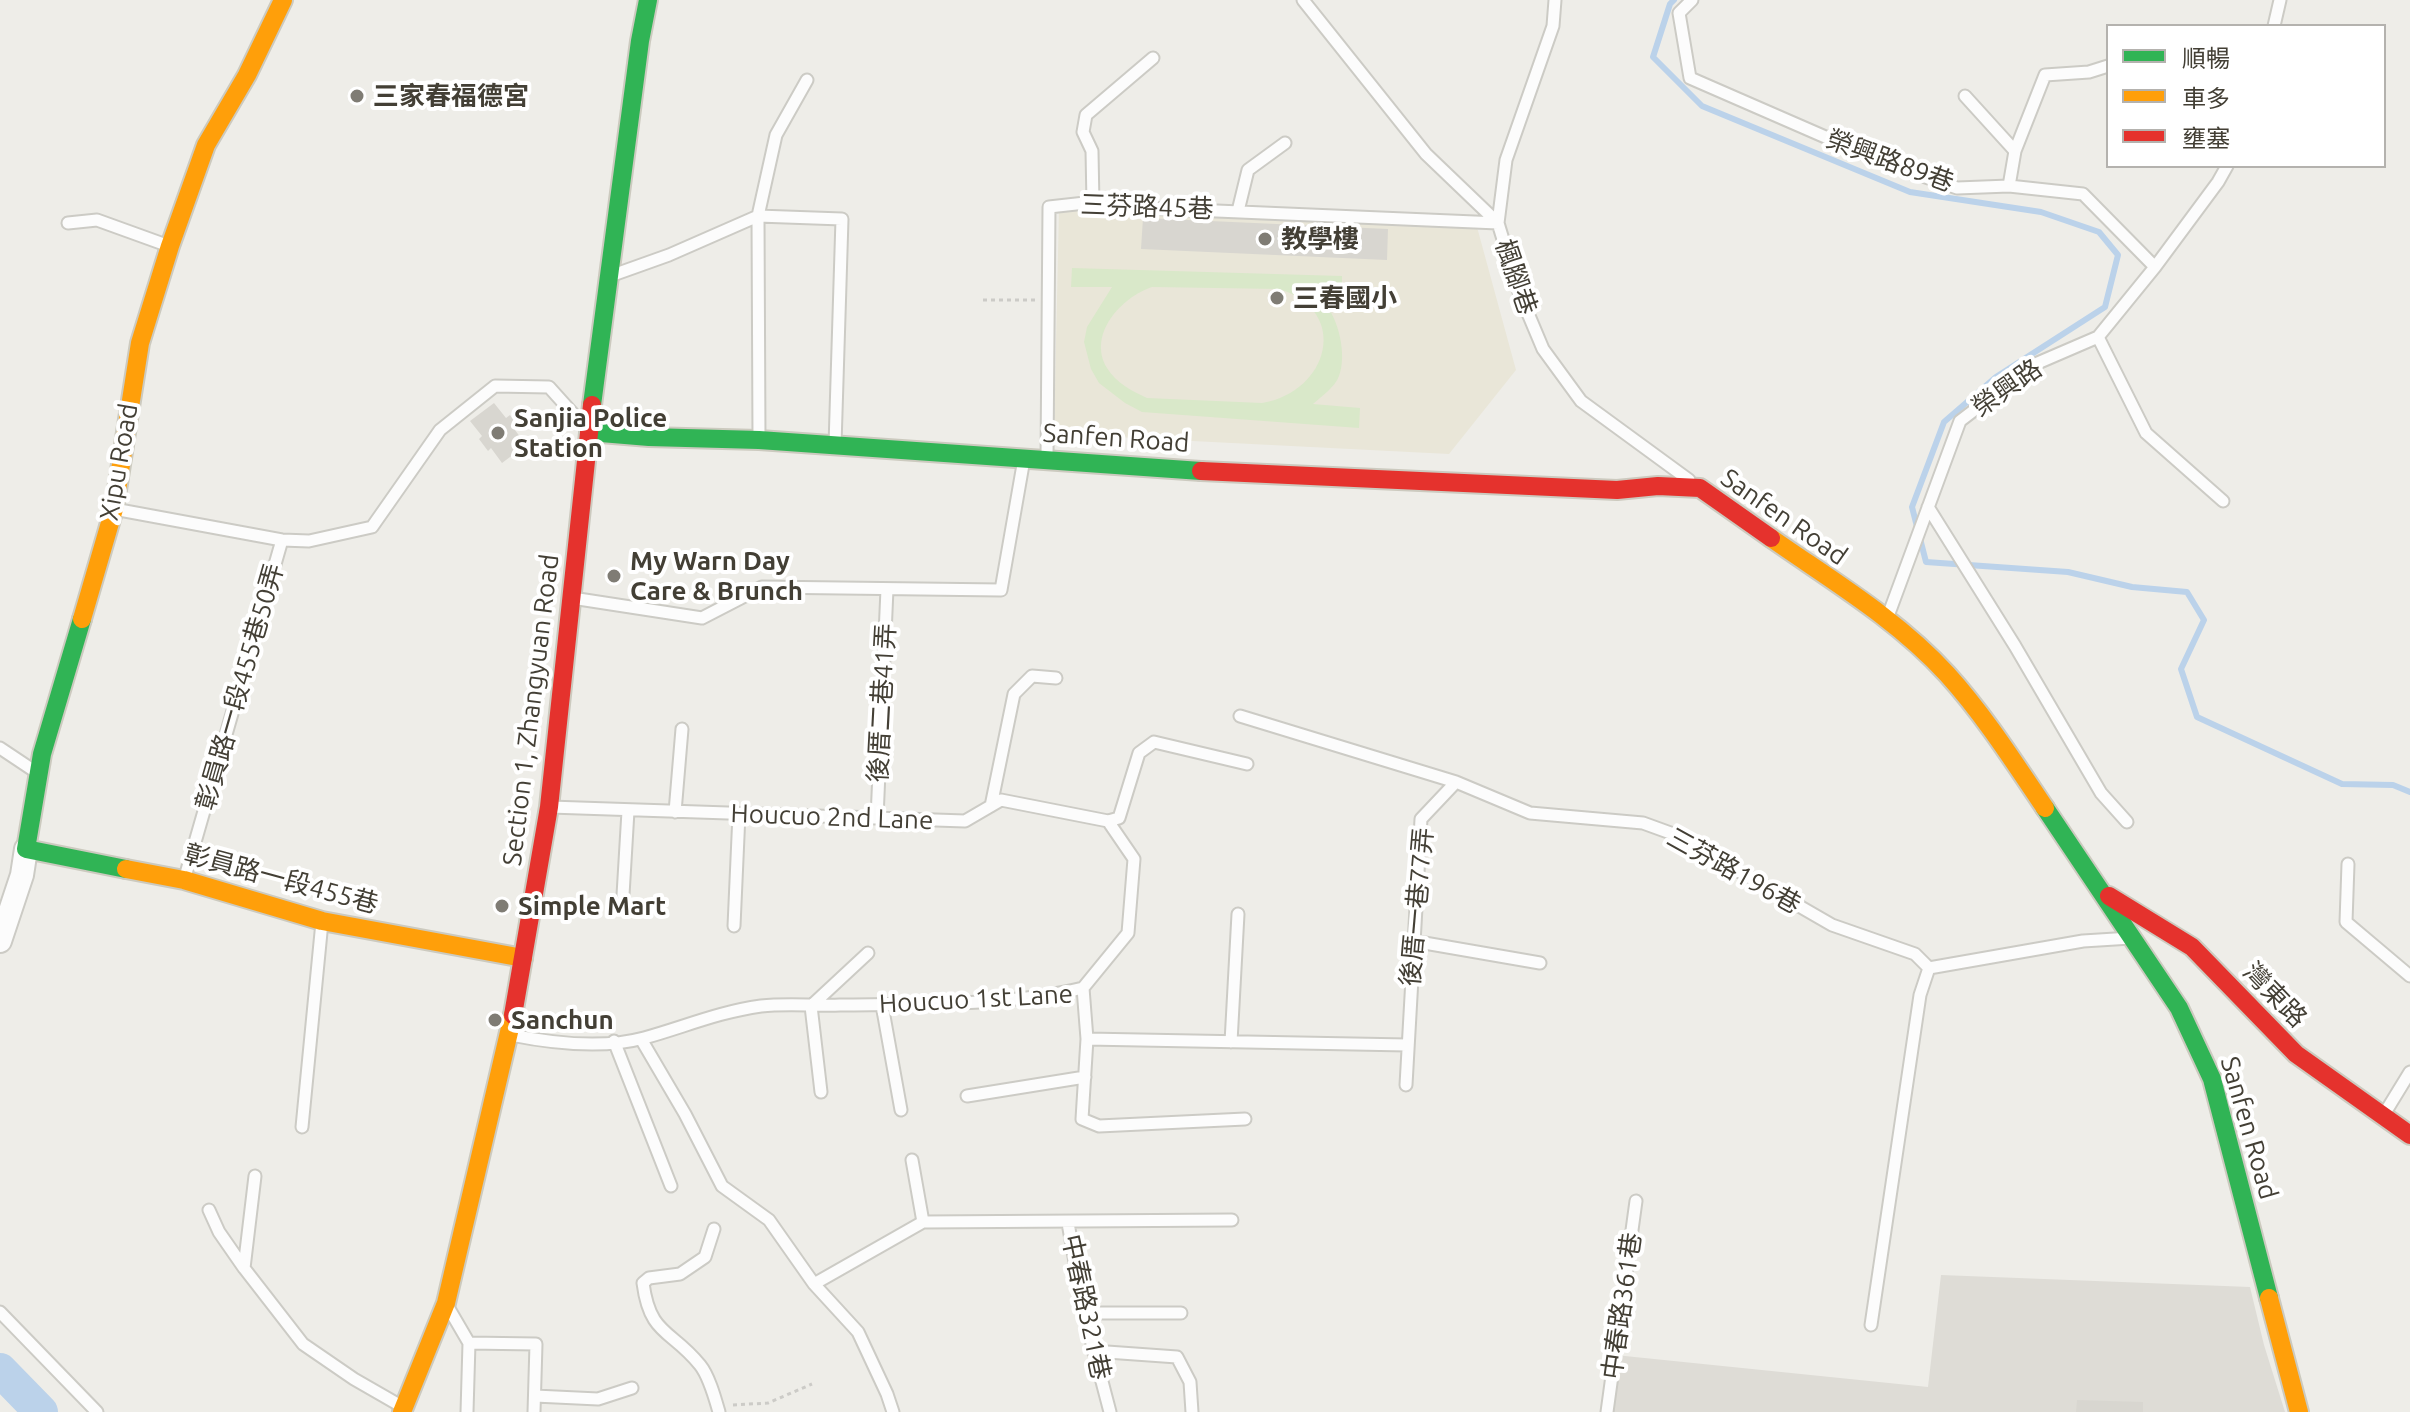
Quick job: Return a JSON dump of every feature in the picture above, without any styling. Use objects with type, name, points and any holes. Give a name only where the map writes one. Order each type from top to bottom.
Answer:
[{"type":"street","name":"Xipu Road","points":[[0,941],[22,875],[42,754],[114,509],[140,343],[206,145],[247,75],[283,0]]},
{"type":"street","name":"Section 1, Zhangyuan Road","points":[[403,1410],[446,1303],[510,1035],[549,807],[589,432],[648,0]]},
{"type":"street","name":"Sanfen Road","points":[[589,432],[759,440],[1216,472],[1617,490],[1658,486],[1700,488],[1888,620],[1946,673],[2019,769],[2179,1008],[2212,1079],[2299,1412]]},
{"type":"street","name":"彰員路一段455巷","points":[[26,849],[184,880],[322,921],[523,958]]},
{"type":"street","name":"灣東路","points":[[2104,893],[2192,947],[2296,1054],[2410,1135]]},
{"type":"lane","points":[[1303,0],[1426,154],[1498,223]]},
{"type":"lane","name":"楓腳巷","points":[[1555,0],[1553,26],[1506,160],[1498,223],[1519,292],[1543,349],[1581,401],[1700,488]]},
{"type":"lane","name":"榮興路89巷","points":[[1692,0],[1679,13],[1690,78],[1885,163],[1957,188],[2009,186],[2083,194],[2155,267]]},
{"type":"lane","points":[[2274,24],[2280,0]]},
{"type":"lane","points":[[1093,204],[1092,151],[1083,132],[1086,115],[1153,58]]},
{"type":"lane","points":[[2009,186],[2015,151],[2045,75],[2089,72],[2106,67]]},
{"type":"lane","points":[[759,440],[758,216],[776,135],[807,80]]},
{"type":"lane","points":[[1965,96],[2015,151]]},
{"type":"lane","points":[[1238,211],[1248,170],[1285,143]]},
{"type":"lane","name":"榮興路","points":[[1886,621],[1960,421],[2033,365],[2098,337],[2155,267],[2226,168]]},
{"type":"lane","name":"三芬路45巷","points":[[1047,460],[1049,207],[1093,204],[1498,223]]},
{"type":"lane","points":[[611,276],[669,255],[758,216],[842,219],[835,445]]},
{"type":"lane","points":[[68,223],[97,220],[170,246]]},
{"type":"lane","points":[[2098,337],[2146,433],[2223,501]]},
{"type":"lane","points":[[114,509],[282,540],[309,541],[372,527],[440,430],[495,386],[549,387],[589,432]]},
{"type":"lane","points":[[571,598],[702,618],[762,587],[1001,590],[1024,458]]},
{"type":"lane","points":[[1928,507],[2015,646],[2101,793],[2127,822]]},
{"type":"lane","name":"彰員路一段455巷50弄","points":[[184,880],[282,540]]},
{"type":"lane","name":"後厝二巷41弄","points":[[877,818],[887,589]]},
{"type":"lane","points":[[991,806],[1014,694],[1032,676],[1056,678]]},
{"type":"lane","name":"三芬路196巷","points":[[1240,716],[1456,782],[1530,813],[1643,823],[1676,835],[1832,925],[1915,954],[1929,968]]},
{"type":"lane","points":[[675,812],[682,729]]},
{"type":"lane","points":[[1083,988],[1128,933],[1134,859],[1108,821],[1119,818],[1139,753],[1154,742],[1247,764]]},
{"type":"lane","points":[[0,748],[39,773]]},
{"type":"lane","name":"後厝一巷77弄","points":[[1406,1085],[1421,819],[1456,782]]},
{"type":"lane","name":"Houcuo 2nd Lane","points":[[549,807],[965,821],[1001,800],[1108,821]]},
{"type":"lane","points":[[623,895],[628,811]]},
{"type":"lane","points":[[734,926],[739,814]]},
{"type":"lane","points":[[2348,864],[2346,922],[2410,976]]},
{"type":"lane","points":[[1231,1042],[1238,914]]},
{"type":"lane","points":[[302,1127],[322,921]]},
{"type":"lane","points":[[1871,1325],[1920,995],[1929,968],[2083,941],[2133,938]]},
{"type":"lane","points":[[1413,941],[1540,963]]},
{"type":"lane","points":[[821,1092],[811,1006],[868,953]]},
{"type":"lane","name":"Houcuo 1st Lane","points":[[510,1035],[559,1044],[641,1039],[704,1017],[763,1006],[882,1005],[1046,997],[1083,988],[1087,1039],[1407,1045]]},
{"type":"lane","points":[[882,1005],[901,1110]]},
{"type":"lane","points":[[641,1039],[722,1186],[769,1220],[814,1284],[858,1332],[893,1412]]},
{"type":"lane","points":[[1087,1039],[1082,1119],[1099,1126],[1245,1119]]},
{"type":"lane","points":[[614,1041],[671,1186]]},
{"type":"lane","points":[[2383,1116],[2410,1072]]},
{"type":"lane","points":[[967,1096],[1085,1077]]},
{"type":"lane","points":[[912,1160],[923,1222]]},
{"type":"lane","points":[[244,1268],[255,1176]]},
{"type":"lane","name":"中春路361巷","points":[[1607,1412],[1636,1201]]},
{"type":"lane","points":[[209,1210],[219,1232],[244,1268],[303,1344],[403,1410]]},
{"type":"lane","name":"中春路321巷","points":[[1110,1412],[1084,1313],[1068,1223],[1232,1220]]},
{"type":"lane","points":[[814,1284],[923,1222],[1068,1223]]},
{"type":"lane","points":[[714,1229],[705,1257],[680,1274],[649,1278],[643,1283],[652,1320],[701,1366],[719,1409]]},
{"type":"lane","points":[[446,1303],[469,1343],[467,1412]]},
{"type":"lane","points":[[0,1312],[97,1412]]},
{"type":"lane","points":[[1084,1313],[1181,1313]]},
{"type":"lane","points":[[469,1343],[536,1344],[534,1412]]},
{"type":"lane","points":[[1093,1351],[1177,1357],[1190,1382],[1192,1412]]},
{"type":"lane","points":[[535,1396],[598,1399],[632,1388]]},
{"type":"path","points":[[983,300],[1047,300]]},
{"type":"path","points":[[719,1409],[768,1403],[812,1384]]},
{"type":"shaded area","name":"三春國小","points":[[1059,209],[1477,227],[1516,370],[1449,454],[1054,434]]},
{"type":"shaded area","points":[[1941,1275],[2250,1287],[2285,1412],[1607,1412],[1615,1355],[1928,1387]]},
{"type":"green space","points":[[1072,268],[1342,276],[1342,292],[1311,291],[1325,304],[1334,319],[1342,358],[1337,380],[1313,404],[1360,408],[1359,428],[1142,412],[1099,383],[1091,369],[1084,342],[1087,327],[1112,287],[1071,287]],"holes":[[[1152,287],[1279,289],[1302,300],[1316,315],[1323,332],[1323,350],[1316,368],[1303,384],[1285,396],[1262,403],[1147,398],[1120,382],[1107,368],[1101,342],[1105,330],[1119,308],[1141,292]]]},
{"type":"building","name":"教學樓","points":[[1143,218],[1388,229],[1387,260],[1141,249]]},
{"type":"building","name":"Sanjia Police Station","points":[[494,403],[506,418],[510,415],[518,427],[515,430],[526,445],[502,463],[491,448],[488,451],[479,439],[482,436],[470,421]]},
{"type":"building","points":[[2077,1400],[2143,1402],[2143,1412],[2076,1412]]},
{"type":"waterway","points":[[1674,0],[1653,57],[1702,106],[1910,192],[2041,212],[2099,232],[2118,255],[2105,307],[1996,377],[1944,422],[1912,507],[1926,562],[2068,572],[2132,587],[2187,592],[2204,620],[2181,669],[2197,717],[2342,784],[2393,785],[2410,792]]},
{"type":"waterway","points":[[0,1370],[41,1412]]},
{"type":"traffic: fast","points":[[592,405],[648,0]]},
{"type":"traffic: fast","points":[[589,432],[759,440],[1201,471]]},
{"type":"traffic: fast","points":[[82,619],[42,754],[26,849],[126,869]]},
{"type":"traffic: fast","points":[[2045,808],[2179,1008],[2212,1079],[2269,1298]]},
{"type":"traffic: slow","points":[[82,619],[114,509],[140,343],[170,246],[206,145],[247,75],[283,0]]},
{"type":"traffic: slow","points":[[1771,538],[1863,601],[1928,654],[1974,706],[2045,808]]},
{"type":"traffic: slow","points":[[126,869],[184,880],[322,921],[523,958]]},
{"type":"traffic: slow","points":[[402,1412],[446,1303],[513,1015]]},
{"type":"traffic: slow","points":[[2269,1298],[2299,1412]]},
{"type":"traffic: jam","points":[[513,1015],[549,807],[592,405]]},
{"type":"traffic: jam","points":[[1201,471],[1617,490],[1658,486],[1700,488],[1771,538]]},
{"type":"traffic: jam","points":[[2109,896],[2192,947],[2296,1054],[2410,1135]]},
{"type":"place","name":"三家春福德宮","points":[[357,96]]},
{"type":"place","name":"教學樓","points":[[1265,239]]},
{"type":"place","name":"三春國小","points":[[1277,298]]},
{"type":"place","name":"Sanjia Police Station","points":[[498,433]]},
{"type":"place","name":"My Warn Day Care & Brunch","points":[[614,576]]},
{"type":"place","name":"Simple Mart","points":[[502,906]]},
{"type":"place","name":"Sanchun","points":[[495,1020]]}]
